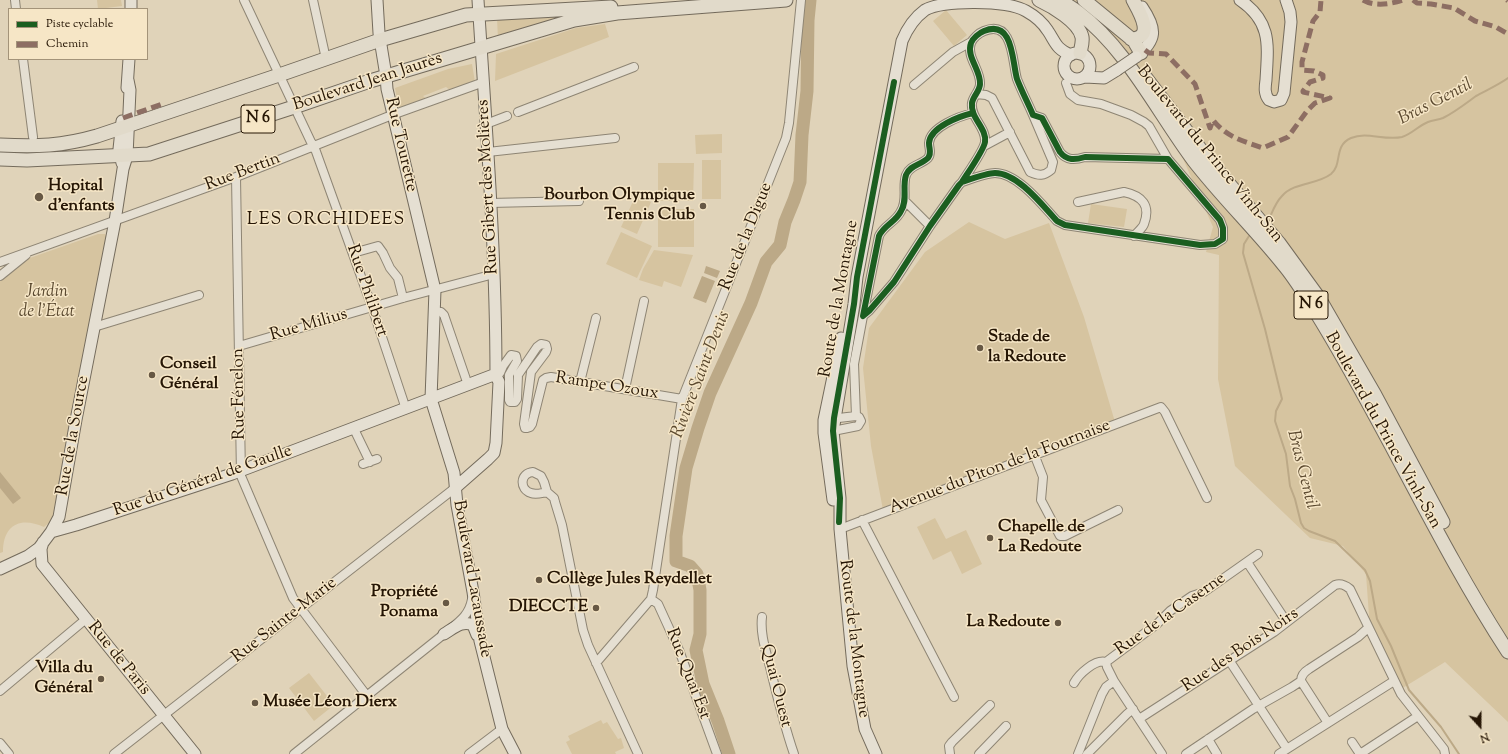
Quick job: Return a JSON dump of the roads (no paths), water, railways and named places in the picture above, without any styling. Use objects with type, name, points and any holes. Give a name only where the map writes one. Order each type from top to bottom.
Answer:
[{"type":"main road","name":"Rue Tourette","points":[[380,0],[380,40],[387,89],[434,290],[431,399],[459,485]]},
{"type":"main road","name":"Rue Gibert des Molières","points":[[478,0],[484,82],[494,274],[496,374]]},
{"type":"main road","name":"N 6","points":[[617,10],[695,0]]},
{"type":"main road","name":"N 6","points":[[617,10],[786,0]]},
{"type":"main road","points":[[1039,0],[1058,11],[1080,31],[1082,41],[1076,54]]},
{"type":"main road","name":"Boulevard du Prince Vinh-San","points":[[1059,0],[1079,13],[1094,26],[1121,55],[1195,162],[1221,194],[1284,265],[1300,287],[1332,340],[1473,594],[1508,652]]},
{"type":"main road","name":"Boulevard du Prince Vinh-San","points":[[1070,0],[1097,18],[1115,38],[1208,159],[1264,224],[1300,271],[1335,325],[1375,395],[1485,599],[1508,638]]},
{"type":"main road","points":[[1084,0],[1132,38],[1139,47],[1139,55]]},
{"type":"main road","points":[[1132,38],[1141,36],[1144,33],[1145,28],[1134,0]]},
{"type":"main road","points":[[1085,77],[1089,71],[1090,64],[1087,57],[1076,54],[1067,58],[1064,65],[1065,72],[1070,78],[1104,78],[1139,55],[1150,43],[1154,31],[1151,22],[1146,13],[1134,0]]},
{"type":"main road","points":[[1240,0],[1248,5],[1257,15],[1265,29],[1267,47],[1265,92],[1269,100],[1274,102],[1281,100],[1284,93],[1291,22],[1290,12],[1286,0]]},
{"type":"main road","name":"Route de la Montagne","points":[[876,754],[865,729],[856,680],[839,525],[840,498],[828,432],[829,419],[854,304],[857,277],[902,41],[907,29],[916,18],[926,9],[940,2],[959,1],[1006,3],[1012,4],[1026,11],[1040,21],[1059,49],[1076,54]]},
{"type":"main road","name":"Boulevard Jean Jaurès","points":[[0,145],[31,147],[70,144],[125,128],[380,40],[466,15],[617,10]]},
{"type":"main road","name":"Boulevard Jean Jaurès","points":[[0,159],[27,160],[142,156],[386,76],[574,20],[617,10]]},
{"type":"main road","name":"Route de la Montagne","points":[[1053,41],[1054,51],[1064,65]]},
{"type":"main road","name":"Rue de la Source","points":[[44,542],[59,517],[76,420],[115,221],[123,169],[129,60]]},
{"type":"main road","points":[[1090,64],[1101,71],[1116,70]]},
{"type":"main road","name":"Rue du Général de Gaulle","points":[[51,532],[76,526],[240,471],[496,374]]},
{"type":"main road","name":"Boulevard Lacaussade","points":[[496,374],[499,382],[496,443],[494,453],[459,485],[480,641],[502,729],[515,754]]},
{"type":"main road","points":[[17,562],[42,564],[41,549],[44,542]]},
{"type":"main road","points":[[0,569],[33,553],[44,542]]},
{"type":"main road","name":"Rue de Paris","points":[[42,564],[195,754]]},
{"type":"main road","points":[[444,634],[466,622],[473,625],[480,641]]},
{"type":"street","name":"Rue Philibert","points":[[244,0],[314,146],[372,307],[406,409]]},
{"type":"street","points":[[313,0],[326,59]]},
{"type":"street","name":"Rue de la Digue","points":[[596,662],[651,599],[654,590],[682,399],[786,138],[789,123],[801,0]]},
{"type":"street","points":[[914,84],[953,52],[971,42],[976,36],[988,30],[998,29],[1002,31],[1010,45],[1021,89],[1034,115],[1053,162],[1051,170],[1047,173],[1038,175],[1030,172],[992,98],[986,94],[976,94]]},
{"type":"street","points":[[863,316],[894,282],[930,226],[956,188],[962,182],[984,146],[984,134],[973,113],[972,103],[981,85],[980,78],[971,56],[971,42]]},
{"type":"street","points":[[23,60],[33,137]]},
{"type":"street","points":[[518,112],[634,67]]},
{"type":"street","name":"Rue Bertin","points":[[0,262],[236,177],[392,115],[484,82]]},
{"type":"street","points":[[962,182],[995,173],[1007,175],[1022,185],[1057,222],[1069,226],[1200,245],[1215,244],[1223,239],[1223,228],[1220,220],[1168,159],[1152,131],[1144,122],[1131,115],[1101,104],[1078,100],[1070,94],[1066,83]]},
{"type":"street","points":[[828,432],[858,426],[860,424],[860,419],[856,416],[854,364],[878,236],[882,230],[901,212],[905,201],[905,179],[907,174],[914,166],[928,158],[930,154],[929,143],[935,132],[954,118],[973,113]]},
{"type":"street","points":[[1034,115],[1042,118],[1060,152],[1070,159],[1075,160],[1085,157],[1168,159]]},
{"type":"street","points":[[486,124],[507,116]]},
{"type":"street","points":[[984,146],[1010,132]]},
{"type":"street","points":[[488,152],[615,138]]},
{"type":"street","points":[[0,162],[27,160]]},
{"type":"street","name":"Rue Fénelon","points":[[236,177],[240,471],[244,485],[293,598],[367,696]]},
{"type":"street","points":[[1078,202],[1124,192],[1142,200],[1146,208],[1144,224],[1134,236]]},
{"type":"street","points":[[490,203],[579,201]]},
{"type":"street","points":[[905,201],[930,226]]},
{"type":"street","points":[[1144,224],[1154,238]]},
{"type":"street","points":[[352,253],[378,246],[390,268],[398,278],[403,298]]},
{"type":"street","points":[[0,276],[31,251]]},
{"type":"street","name":"Rue Milius","points":[[239,346],[403,298],[494,274]]},
{"type":"street","points":[[94,327],[199,295]]},
{"type":"street","points":[[624,389],[644,301]]},
{"type":"street","points":[[434,312],[441,312],[444,315],[468,385]]},
{"type":"street","points":[[580,382],[596,318]]},
{"type":"street","name":"Rampe Ozoux","points":[[496,374],[500,373],[511,355],[516,356],[517,361],[509,375],[509,400],[510,402],[516,402],[518,375],[538,347],[541,344],[546,345],[546,352],[531,372],[524,424],[525,428],[530,427],[532,424],[543,380],[551,377],[682,399]]},
{"type":"street","name":"Avenue du Piton de la Fournaise","points":[[839,525],[862,520],[1161,407],[1207,498]]},
{"type":"street","points":[[829,419],[856,416]]},
{"type":"street","points":[[354,429],[370,461]]},
{"type":"street","points":[[1036,455],[1036,459],[1043,477],[1041,500],[1060,536],[1065,536],[1118,510]]},
{"type":"street","name":"Rue Sainte-Marie","points":[[114,754],[459,485]]},
{"type":"street","points":[[546,492],[554,498],[556,502],[583,630],[638,754]]},
{"type":"street","points":[[862,520],[954,697]]},
{"type":"street","name":"Rue de la Caserne","points":[[1162,754],[1114,681],[1106,662],[1157,624],[1170,611],[1192,596],[1204,592],[1258,554]]},
{"type":"street","points":[[1247,562],[1286,621]]},
{"type":"street","name":"Rue des Bois Noirs","points":[[1140,719],[1268,635],[1335,585],[1342,584],[1350,589],[1368,628]]},
{"type":"street","points":[[294,754],[444,634],[469,611],[473,592]]},
{"type":"street","name":"Rue Quai Est","points":[[651,599],[658,604],[679,650],[717,754]]},
{"type":"street","name":"Quai Ouest","points":[[762,617],[763,640],[785,727],[794,754]]},
{"type":"street","points":[[0,691],[86,620]]},
{"type":"street","points":[[1186,754],[1260,705],[1301,681],[1303,673],[1358,637],[1368,628],[1406,703],[1444,749],[1445,754]]},
{"type":"street","points":[[1229,660],[1260,705],[1284,752],[1394,681]]},
{"type":"street","points":[[1074,683],[1082,672],[1098,662],[1106,662]]},
{"type":"street","points":[[1078,754],[1102,694],[1106,687],[1114,681]]},
{"type":"street","points":[[1301,681],[1328,723]]},
{"type":"street","points":[[950,754],[949,746],[952,742],[990,705]]},
{"type":"street","points":[[1087,754],[1133,709]]},
{"type":"street","points":[[1352,742],[1360,754],[1418,716]]},
{"type":"street","points":[[979,754],[1006,726]]},
{"type":"street","points":[[469,754],[502,729]]},
{"type":"street","points":[[1084,738],[1097,745]]},
{"type":"street","points":[[1208,739],[1218,754]]},
{"type":"street","points":[[0,743],[9,754]]},
{"type":"waterway","name":"Rivière Saint-Denis","points":[[729,754],[703,684],[696,650],[700,634],[700,590],[697,574],[690,566],[676,561],[676,536],[686,468],[710,393],[751,303],[766,262],[780,245],[785,222],[800,182],[802,135],[807,91],[808,20],[810,0]]},
{"type":"waterway","name":"Bras Gentil","points":[[1270,217],[1278,201],[1287,191],[1325,178],[1335,170],[1340,150],[1345,141],[1363,135],[1389,138],[1406,136],[1430,121],[1447,116],[1476,96],[1508,78]]},
{"type":"waterway","name":"Bras Gentil","points":[[1249,236],[1244,244],[1243,253],[1265,329],[1282,399],[1276,411],[1275,421],[1286,454],[1290,486],[1301,523],[1304,528],[1309,531],[1335,541],[1365,570],[1370,581],[1377,619],[1391,646],[1409,690],[1441,727],[1459,754]]},
{"type":"place","name":"Hopital d'enfants","points":[[39,197]]},
{"type":"place","name":"Bourbon Olympique Tennis Club","points":[[703,206]]},
{"type":"place","name":"Stade de la Redoute","points":[[980,348]]},
{"type":"place","name":"Conseil Général","points":[[152,375]]},
{"type":"place","name":"Chapelle de La Redoute","points":[[990,538]]},
{"type":"place","name":"Collège Jules Reydellet","points":[[539,580]]},
{"type":"place","name":"Propriété Ponama","points":[[446,603]]},
{"type":"place","name":"DIECCTE","points":[[596,608]]},
{"type":"place","name":"La Redoute","points":[[1058,623]]},
{"type":"place","name":"Villa du Général","points":[[101,679]]},
{"type":"place","name":"Musée Léon Dierx","points":[[255,703]]},
{"type":"district","name":"LES ORCHIDEES","points":[[326,221]]},
{"type":"park label","name":"Jardin de l'État","points":[[47,303]]}]
